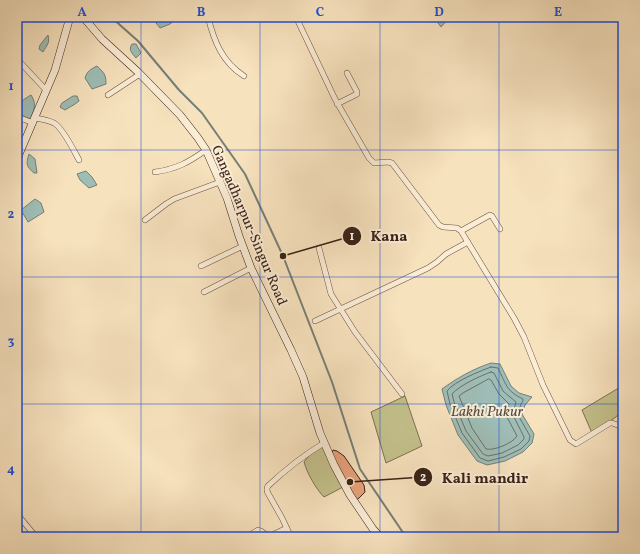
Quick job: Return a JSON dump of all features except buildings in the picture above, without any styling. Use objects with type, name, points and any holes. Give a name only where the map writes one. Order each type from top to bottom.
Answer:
[{"type":"street","points":[[17,160],[55,70],[70,17]]},
{"type":"street","name":"Gangadharpur-Singur Road","points":[[83,17],[102,38],[180,115],[206,150],[220,182],[251,268],[303,377],[324,443],[350,495],[372,528],[380,537]]},
{"type":"street","points":[[208,17],[215,42],[221,54],[232,67],[244,76]]},
{"type":"street","points":[[296,17],[337,104],[371,161],[377,163],[392,163],[439,226],[457,228],[461,231],[524,337],[543,385],[570,440],[576,444],[612,422],[623,427]]},
{"type":"street","points":[[17,59],[46,90]]},
{"type":"street","points":[[337,104],[357,94],[347,73]]},
{"type":"street","points":[[108,95],[140,74]]},
{"type":"street","points":[[17,120],[50,121],[56,124],[66,137],[79,160]]},
{"type":"street","points":[[155,172],[184,164],[206,150]]},
{"type":"street","points":[[145,220],[174,199],[220,182]]},
{"type":"street","points":[[461,231],[490,215],[500,229]]},
{"type":"street","points":[[315,321],[411,277],[428,268],[446,254],[468,242]]},
{"type":"street","points":[[202,266],[243,246]]},
{"type":"street","points":[[319,248],[329,290],[333,298],[355,332],[402,394]]},
{"type":"street","points":[[204,292],[251,268]]},
{"type":"street","points":[[291,537],[268,495],[266,488],[307,453],[324,443]]},
{"type":"street","points":[[17,514],[36,537]]},
{"type":"street","points":[[247,537],[258,530],[270,536],[287,528]]},
{"type":"shaded area","points":[[622,386],[623,408],[616,417],[592,433],[582,410]]},
{"type":"shaded area","points":[[405,396],[422,446],[386,463],[371,412]]},
{"type":"shaded area","points":[[323,446],[343,487],[324,497],[312,481],[304,462],[313,451]]},
{"type":"water","points":[[153,17],[172,17],[175,20],[160,28]]},
{"type":"water","points":[[434,17],[457,17],[449,18],[441,27]]},
{"type":"water","points":[[48,35],[49,38],[47,46],[43,52],[39,49],[40,45]]},
{"type":"water","points":[[132,44],[136,44],[141,53],[136,58],[130,50]]},
{"type":"water","points":[[97,66],[106,78],[106,84],[92,89],[85,78],[90,70]]},
{"type":"water","points":[[31,95],[33,98],[34,109],[31,119],[23,115],[18,108],[23,100]]},
{"type":"water","points":[[73,96],[77,96],[79,101],[65,110],[60,107],[62,103]]},
{"type":"water","points":[[29,154],[35,159],[37,173],[34,173],[28,167],[27,163]]},
{"type":"water","points":[[86,171],[97,185],[89,188],[80,180],[77,174]]},
{"type":"water","points":[[35,199],[41,203],[44,212],[28,222],[21,210]]},
{"type":"water","name":"Lakhi Pukur","points":[[491,363],[500,364],[511,386],[519,393],[532,397],[525,405],[522,414],[534,434],[532,443],[523,452],[505,461],[487,465],[477,461],[458,435],[446,405],[442,389],[465,374]]},
{"type":"waterway","points":[[111,17],[138,41],[179,90],[202,113],[245,174],[283,256],[332,382],[360,469],[406,537]]},
{"type":"place","name":"Kana","points":[[283,256]]},
{"type":"place","name":"Kali mandir","points":[[350,482]]}]
